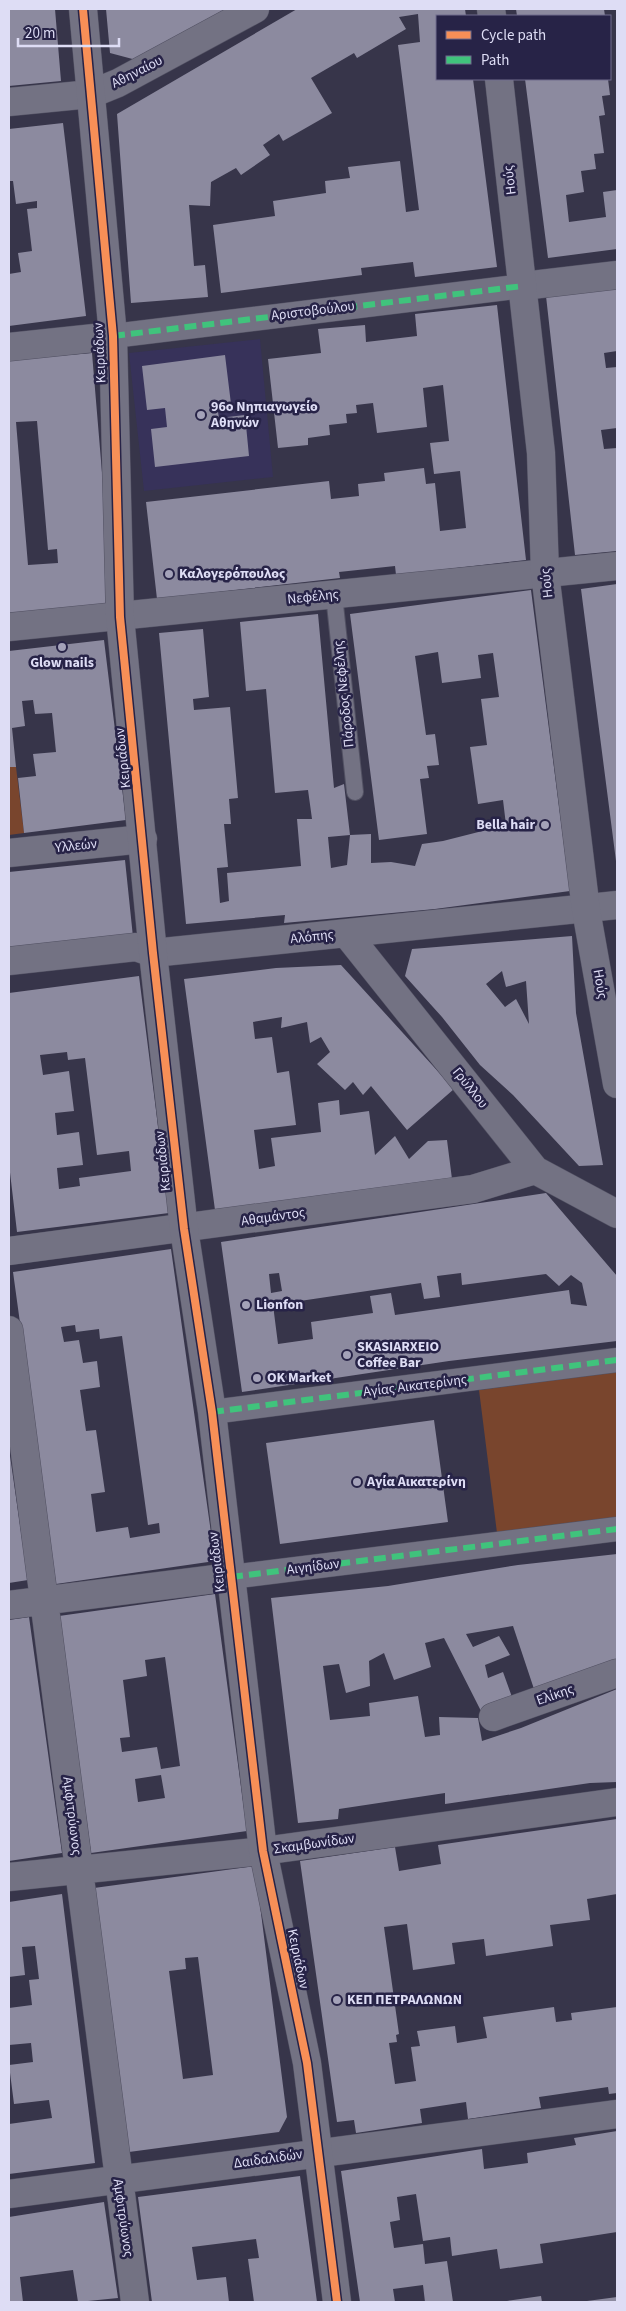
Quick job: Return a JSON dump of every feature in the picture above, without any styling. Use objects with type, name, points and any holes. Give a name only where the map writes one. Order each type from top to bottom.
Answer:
[{"type":"street","name":"Κειριάδων","points":[[84,9],[113,336],[120,617],[153,954],[184,1229],[212,1412],[263,1851],[307,2063],[320,2152],[337,2302]]},
{"type":"street","name":"Αθηναίου","points":[[9,102],[91,94],[118,83],[255,9]]},
{"type":"street","name":"Ηούς","points":[[499,80],[541,452],[545,574],[586,910],[617,1084]]},
{"type":"street","name":"Αριστοβούλου","points":[[9,347],[617,275]]},
{"type":"street","name":"Νεφέλης","points":[[9,627],[617,566]]},
{"type":"street","name":"Υλλεών","points":[[9,853],[143,839]]},
{"type":"street","name":"Αλόπης","points":[[9,961],[136,947],[153,954],[586,910],[617,905]]},
{"type":"street","name":"Γρύλλου","points":[[346,933],[536,1170],[617,1214]]},
{"type":"street","name":"Αθαμάντος","points":[[9,1251],[473,1189],[536,1170]]},
{"type":"street","name":"Αμφιτρύωνος","points":[[9,1330],[135,2302]]},
{"type":"street","name":"Αγίας Αικατερίνης","points":[[212,1412],[617,1360]]},
{"type":"street","name":"Αιγηίδων","points":[[9,1605],[617,1529]]},
{"type":"street","name":"Ελίκης","points":[[493,1717],[617,1673]]},
{"type":"street","name":"Σκαμβωνίδων","points":[[9,1877],[78,1868],[263,1851],[617,1802]]},
{"type":"street","name":"Δαιδαλιδών","points":[[9,2194],[617,2114]]},
{"type":"lane","name":"Πάροδος Νεφέλης","points":[[334,595],[355,792]]},
{"type":"shaded area","name":"96ο Νηπιαγωγείο Αθηνών","points":[[260,339],[273,477],[144,491],[129,353]]},
{"type":"shaded area","points":[[9,767],[16,767],[24,833],[9,835]]},
{"type":"shaded area","points":[[617,1371],[617,1525],[498,1541],[479,1390]]},
{"type":"building","points":[[9,9],[55,9],[61,81],[9,86]]},
{"type":"building","points":[[106,9],[233,9],[140,61],[110,53]]},
{"type":"building","points":[[297,9],[465,9],[466,15],[436,15],[436,80],[473,80],[497,267],[415,277],[413,262],[361,268],[362,275],[221,293],[213,225],[275,216],[273,201],[326,193],[325,181],[350,178],[348,167],[400,161],[406,212],[419,210],[398,45],[420,42],[418,14],[399,17],[406,29],[357,58],[354,53],[311,78],[332,113],[283,141],[279,134],[263,145],[270,155],[241,175],[236,168],[211,182],[210,206],[189,205],[194,266],[205,265],[208,297],[131,303],[117,114]]},
{"type":"building","points":[[516,9],[604,9],[605,15],[517,15]]},
{"type":"building","points":[[525,80],[608,80],[610,95],[602,96],[605,115],[599,116],[604,153],[594,154],[596,169],[581,171],[584,192],[566,195],[569,222],[606,217],[603,192],[617,190],[617,249],[548,258]]},
{"type":"building","points":[[63,123],[86,316],[9,326],[9,274],[21,272],[18,253],[32,251],[27,209],[37,208],[37,201],[16,204],[13,181],[9,181],[9,129]]},
{"type":"building","points":[[617,288],[617,351],[604,353],[606,368],[617,367],[617,428],[601,430],[604,449],[617,448],[617,551],[575,555],[546,296]]},
{"type":"building","points":[[497,305],[526,560],[396,575],[395,566],[339,572],[340,578],[157,599],[146,502],[329,481],[331,499],[359,496],[358,484],[385,481],[384,473],[424,468],[426,484],[435,483],[440,531],[466,528],[460,471],[434,474],[430,443],[449,441],[443,385],[423,388],[427,427],[377,433],[373,403],[356,405],[357,413],[346,414],[347,423],[329,425],[330,435],[308,438],[308,445],[278,448],[268,359],[321,353],[318,329],[365,325],[366,342],[417,336],[415,314]]},
{"type":"building","points":[[92,353],[113,604],[9,613],[9,360]],"holes":[[[37,421],[48,550],[57,549],[58,563],[28,565],[16,422]]]},
{"type":"building","points":[[225,355],[231,404],[217,406],[219,418],[245,415],[249,456],[155,467],[151,429],[167,427],[165,408],[147,410],[142,366]]},
{"type":"building","points":[[617,584],[617,861],[616,861],[581,589]]},
{"type":"building","points":[[531,590],[570,891],[435,909],[284,923],[285,915],[186,924],[159,633],[203,629],[209,697],[193,699],[194,710],[230,707],[238,798],[229,799],[231,824],[224,824],[228,867],[217,868],[220,903],[229,901],[227,873],[301,866],[297,819],[312,819],[308,790],[275,793],[266,689],[246,691],[240,622],[318,614],[334,788],[344,784],[350,835],[371,834],[371,863],[391,862],[415,866],[422,844],[443,841],[506,825],[503,800],[478,804],[470,747],[487,745],[481,699],[499,697],[493,653],[478,655],[481,678],[442,683],[438,652],[415,656],[426,735],[435,734],[439,765],[427,766],[429,778],[420,779],[427,834],[379,840],[350,614]],"holes":[[[350,835],[347,865],[331,868],[328,837]]]},
{"type":"building","points":[[104,640],[126,820],[24,833],[18,778],[36,776],[33,754],[56,752],[52,713],[35,714],[33,700],[22,701],[25,726],[12,728],[16,767],[9,767],[9,651]]},
{"type":"building","points":[[125,860],[133,937],[9,950],[9,872]]},
{"type":"building","points":[[572,936],[576,1013],[603,1165],[579,1166],[513,1095],[480,1065],[442,1017],[405,976],[412,949]],"holes":[[[502,971],[506,987],[526,981],[529,1024],[516,999],[505,1007],[486,984]]]},
{"type":"building","points":[[341,965],[454,1089],[407,1130],[371,1086],[363,1095],[353,1082],[345,1090],[317,1064],[330,1052],[321,1037],[310,1043],[307,1022],[281,1028],[282,1017],[253,1022],[255,1039],[272,1037],[277,1073],[289,1071],[296,1125],[254,1130],[259,1169],[275,1166],[271,1138],[321,1132],[318,1103],[339,1100],[340,1115],[369,1111],[375,1155],[395,1136],[409,1159],[428,1141],[447,1140],[452,1179],[215,1210],[184,979],[276,968]]},
{"type":"building","points":[[139,976],[169,1213],[17,1232],[9,1164],[9,993]],"holes":[[[67,1052],[68,1060],[85,1058],[97,1155],[129,1151],[131,1171],[79,1178],[80,1186],[59,1189],[57,1168],[83,1165],[79,1132],[57,1135],[55,1113],[74,1111],[69,1071],[43,1075],[40,1055]]]},
{"type":"building","points":[[546,1193],[617,1276],[617,1341],[449,1361],[242,1392],[221,1242]],"holes":[[[279,1273],[282,1291],[271,1293],[269,1274]],[[461,1273],[462,1285],[546,1274],[559,1286],[571,1275],[582,1283],[587,1306],[571,1304],[569,1290],[395,1315],[391,1293],[370,1296],[373,1313],[311,1322],[313,1339],[278,1344],[273,1305],[421,1283],[424,1299],[440,1297],[437,1276]]]},
{"type":"building","points":[[171,1249],[215,1561],[56,1584],[13,1272]],"holes":[[[75,1325],[76,1332],[99,1329],[100,1339],[122,1336],[148,1525],[159,1523],[160,1533],[130,1538],[128,1527],[96,1532],[91,1494],[105,1492],[96,1430],[86,1431],[80,1390],[100,1387],[97,1361],[83,1363],[79,1340],[64,1342],[61,1327]]]},
{"type":"building","name":"Αγία Αικατερίνη","points":[[434,1420],[448,1522],[280,1544],[266,1443]]},
{"type":"building","points":[[9,1449],[28,1580],[9,1583]]},
{"type":"building","points":[[617,1554],[617,1660],[534,1689],[513,1626],[466,1634],[473,1647],[499,1636],[510,1655],[485,1665],[488,1678],[503,1672],[512,1697],[481,1711],[444,1638],[425,1643],[431,1667],[394,1680],[384,1653],[369,1661],[370,1686],[346,1693],[339,1664],[323,1666],[330,1720],[370,1716],[369,1703],[418,1696],[425,1737],[440,1735],[439,1717],[478,1718],[482,1741],[521,1728],[617,1689],[617,1782],[590,1783],[445,1804],[445,1793],[339,1809],[338,1819],[298,1823],[271,1598],[388,1586],[518,1565]]},
{"type":"building","points":[[215,1594],[247,1831],[91,1853],[59,1616]],"holes":[[[165,1657],[180,1766],[161,1769],[157,1747],[122,1752],[120,1738],[130,1737],[123,1680],[147,1676],[145,1660]],[[161,1775],[165,1798],[138,1802],[135,1779]]]},
{"type":"building","points":[[29,1617],[62,1853],[9,1861],[9,1620]]},
{"type":"building","points":[[617,1819],[617,1894],[587,1899],[590,1920],[550,1925],[553,1946],[486,1956],[484,1939],[452,1943],[455,1964],[413,1970],[407,1924],[384,1927],[399,2034],[396,2035],[397,2042],[389,2043],[395,2084],[416,2081],[411,2047],[420,2046],[417,2031],[455,2026],[457,2043],[487,2038],[483,2017],[554,2007],[556,2022],[572,2020],[571,2013],[617,2007],[617,2093],[609,2094],[608,2087],[539,2097],[541,2108],[468,2119],[466,2102],[420,2109],[422,2123],[356,2133],[354,2120],[337,2122],[300,1861],[395,1847],[399,1871],[441,1864],[438,1845]]},
{"type":"building","points":[[255,1866],[287,2117],[279,2132],[129,2152],[94,1888]],"holes":[[[198,1957],[213,2075],[183,2079],[169,1971],[186,1969],[185,1958]]]},
{"type":"building","points":[[62,1894],[95,2163],[9,2174],[9,2124],[52,2118],[49,2100],[14,2104],[9,2065],[33,2062],[31,2043],[9,2045],[9,2008],[32,2005],[29,1980],[39,1979],[35,1946],[22,1947],[25,1975],[9,1977],[9,1902]]},
{"type":"building","points":[[617,2131],[617,2232],[540,2244],[543,2263],[500,2269],[497,2249],[452,2256],[450,2237],[423,2241],[416,2194],[397,2197],[400,2220],[390,2222],[394,2248],[423,2244],[425,2264],[447,2261],[453,2302],[425,2302],[423,2285],[393,2289],[395,2302],[360,2302],[341,2171],[482,2149],[484,2169],[528,2163],[527,2153],[576,2145],[574,2138]]},
{"type":"building","points":[[300,2176],[317,2302],[254,2302],[248,2259],[259,2258],[256,2239],[192,2247],[197,2280],[226,2277],[229,2302],[152,2302],[138,2197]]},
{"type":"building","points":[[104,2202],[118,2298],[78,2302],[73,2270],[20,2277],[23,2302],[9,2302],[9,2217]]},
{"type":"building","points":[[541,2296],[542,2302],[507,2302],[507,2301]]},
{"type":"building","points":[[617,2297],[617,2302],[587,2302],[587,2301]]},
{"type":"marked path","points":[[113,336],[523,286]]},
{"type":"marked path","points":[[212,1412],[617,1360]]},
{"type":"marked path","points":[[231,1577],[617,1529]]},
{"type":"cycle path","points":[[83,9],[113,336],[120,617],[153,953],[184,1229],[212,1412],[263,1851],[307,2063],[337,2302]]},
{"type":"place","name":"96ο Νηπιαγωγείο Αθηνών","points":[[201,415]]},
{"type":"place","name":"Καλογερόπουλος","points":[[169,574]]},
{"type":"place","name":"Glow nails","points":[[62,647]]},
{"type":"place","name":"Bella hair","points":[[545,825]]},
{"type":"place","name":"Lionfon","points":[[246,1305]]},
{"type":"place","name":"SKASIARXEIO Coffee Bar","points":[[347,1355]]},
{"type":"place","name":"OK Market","points":[[257,1378]]},
{"type":"place","name":"Αγία Αικατερίνη","points":[[357,1482]]},
{"type":"place","name":"ΚΕΠ ΠΕΤΡΑΛΩΝΩΝ","points":[[337,2000]]}]
